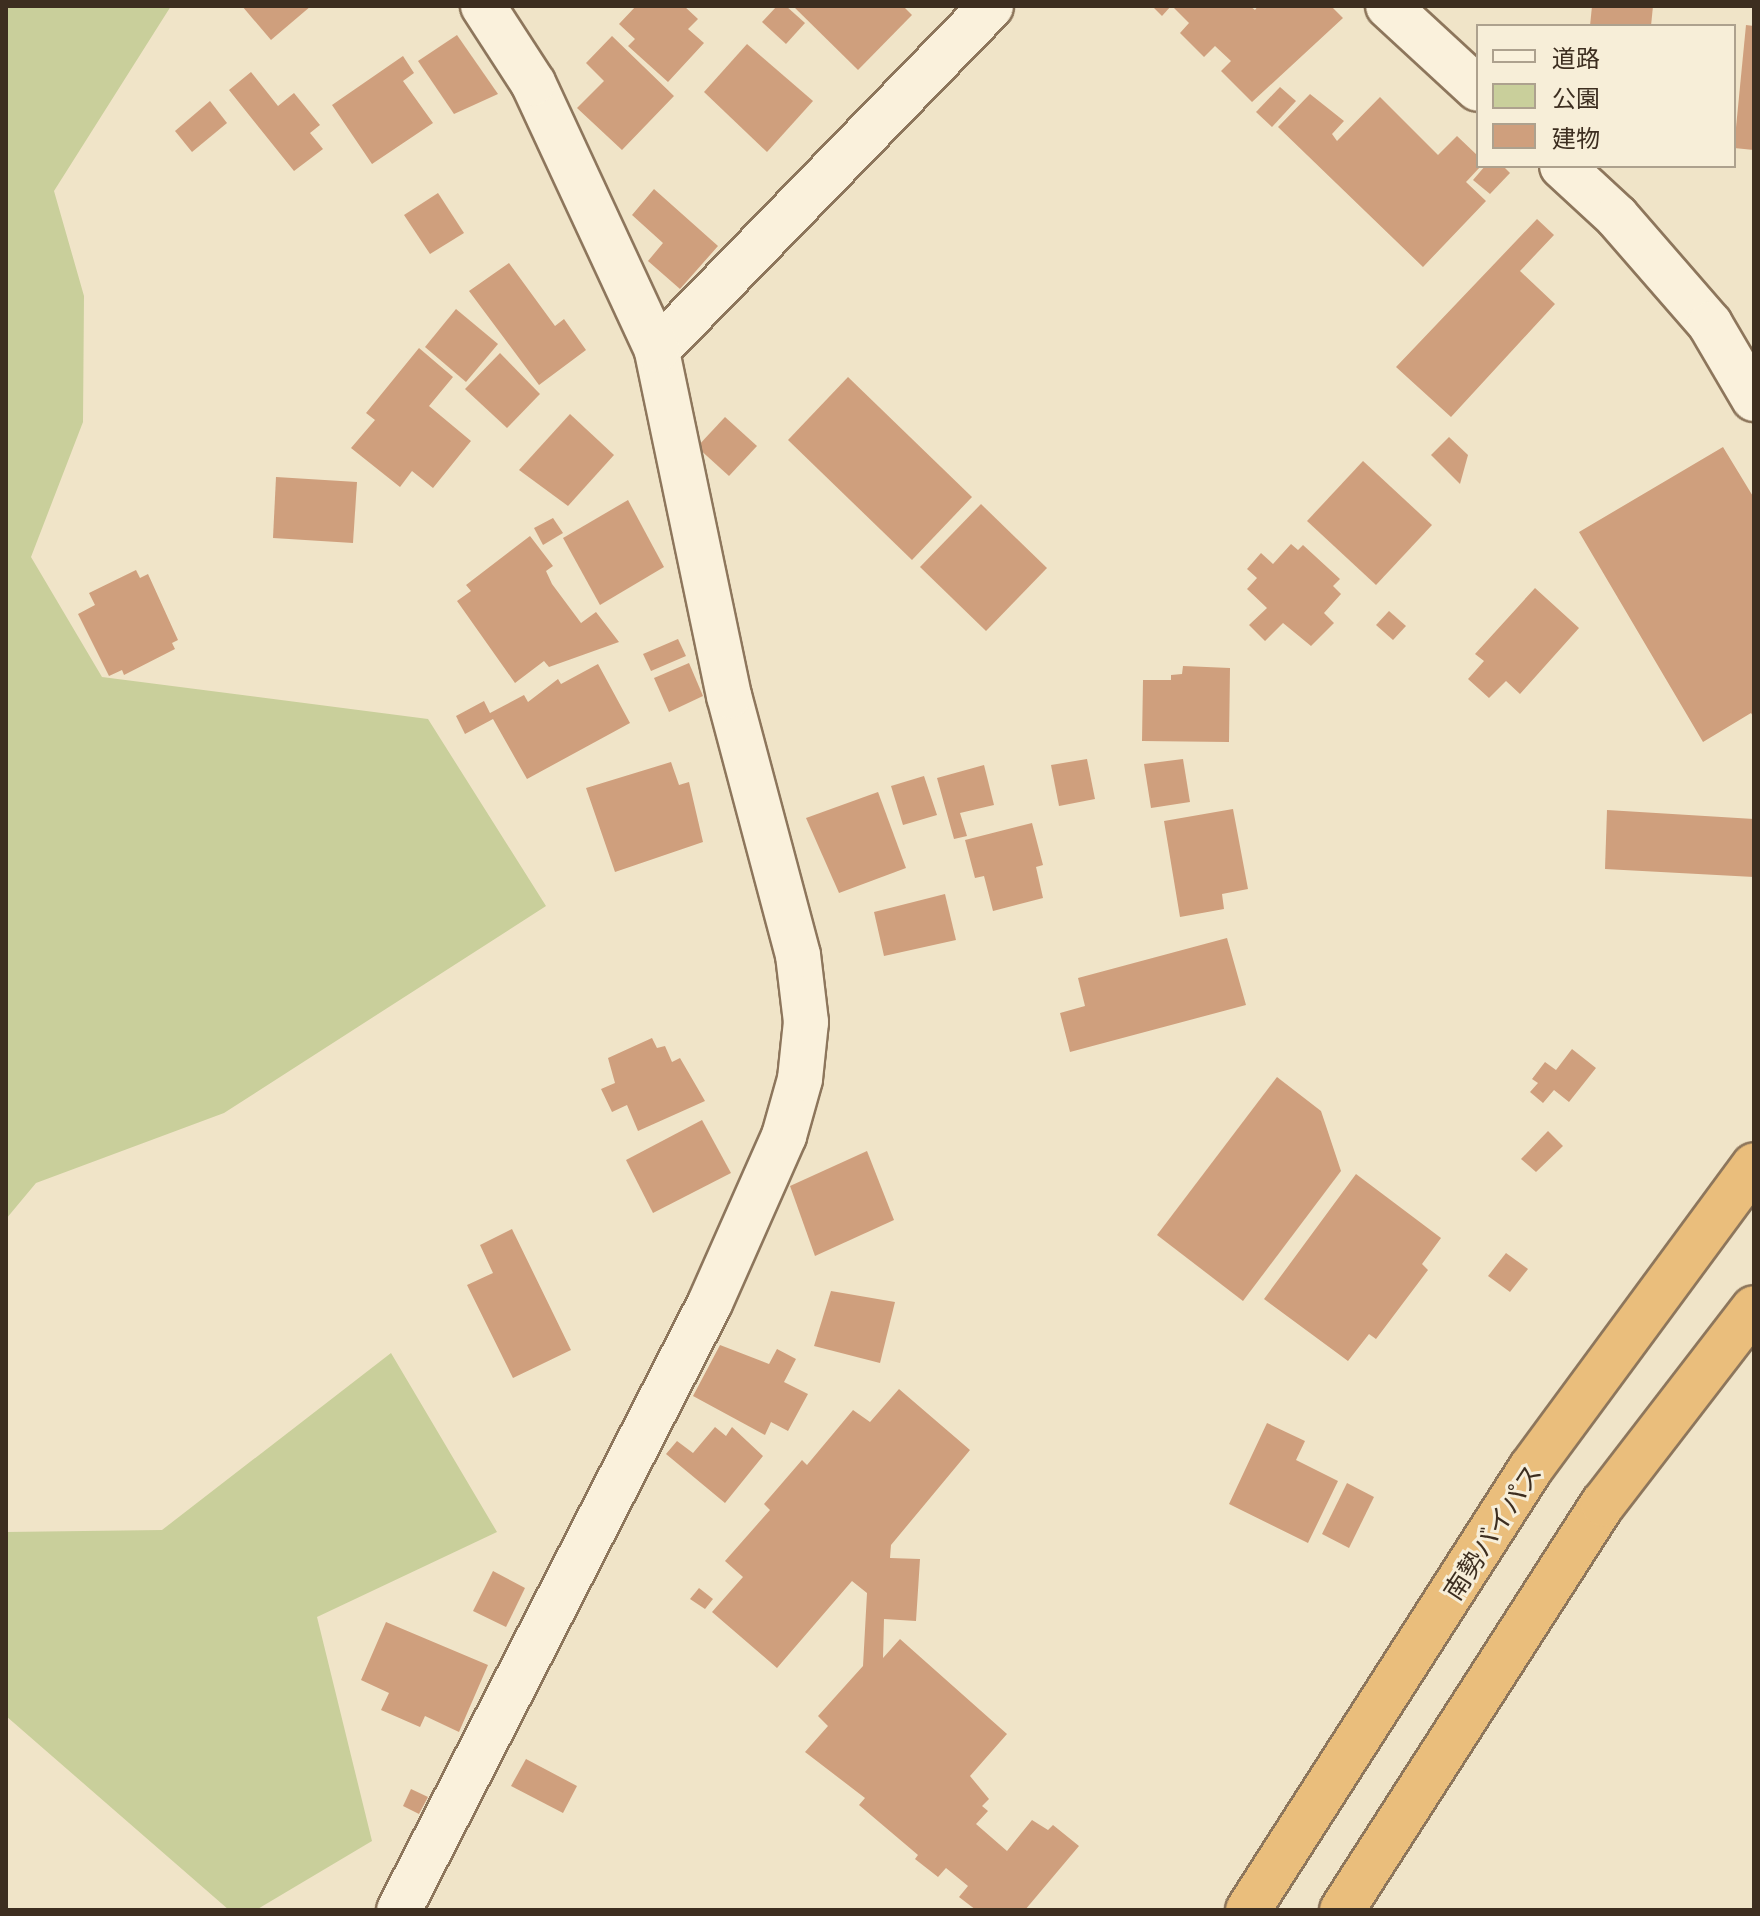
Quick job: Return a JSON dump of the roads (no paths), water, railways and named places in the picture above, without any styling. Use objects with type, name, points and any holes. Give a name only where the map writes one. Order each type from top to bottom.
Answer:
[{"type":"highway","name":"南勢バイパス","points":[[1248,1910],[1531,1468],[1754,1165]]},
{"type":"highway","points":[[1342,1910],[1603,1504],[1754,1308]]},
{"type":"street","points":[[399,1910],[710,1303],[784,1136],[800,1079],[806,1022],[798,955],[729,696],[657,350],[533,83],[483,6]]},
{"type":"street","points":[[657,350],[991,6]]},
{"type":"street","points":[[1388,6],[1476,87]]},
{"type":"street","points":[[1564,168],[1617,217],[1710,324],[1754,399]]}]
